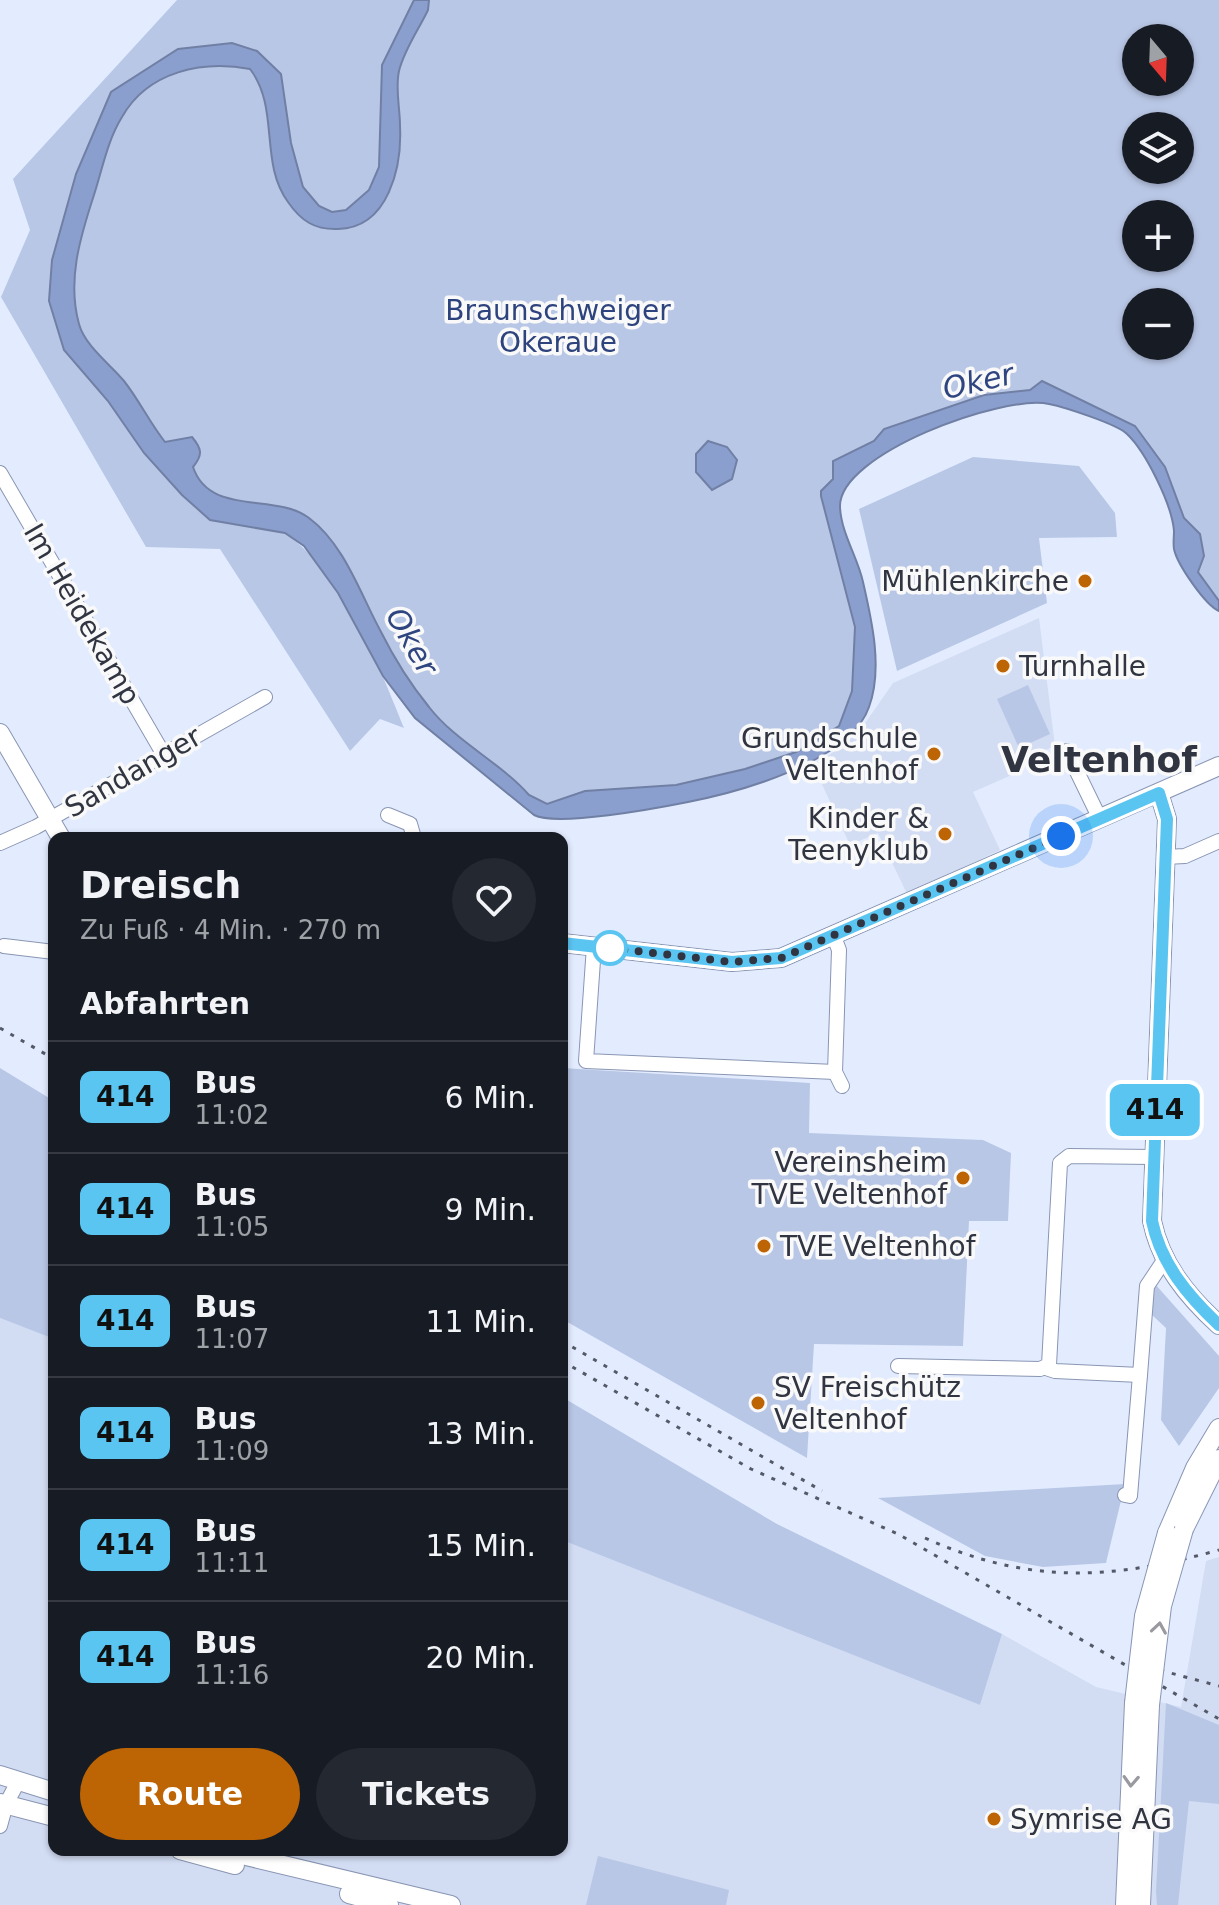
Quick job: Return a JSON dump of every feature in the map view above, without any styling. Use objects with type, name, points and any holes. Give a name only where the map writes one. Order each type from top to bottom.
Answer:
[{"type":"street","name":"Im Heidekamp","points":[[0,473],[164,755]]},
{"type":"street","name":"Sandanger","points":[[0,843],[50,820],[265,697]]},
{"type":"street","points":[[0,733],[57,832]]},
{"type":"street","points":[[1067,751],[1100,819]]},
{"type":"street","points":[[568,944],[750,963],[781,958],[1219,766]]},
{"type":"street","points":[[1159,793],[1167,819],[1152,1221],[1176,1280],[1219,1325]]},
{"type":"street","points":[[388,815],[410,824],[412,832]]},
{"type":"street","points":[[1165,857],[1185,856],[1219,841]]},
{"type":"street","points":[[834,937],[839,950],[835,1072],[842,1086]]},
{"type":"street","points":[[4,946],[48,951]]},
{"type":"street","points":[[594,946],[586,1061],[835,1072]]},
{"type":"street","points":[[1046,1368],[1051,1361],[1060,1163],[1069,1156],[1153,1157]]},
{"type":"street","points":[[1125,1495],[1130,1496],[1147,1286],[1165,1259]]},
{"type":"street","points":[[898,1366],[1046,1368],[1140,1375]]},
{"type":"street","points":[[1141,1905],[1144,1616],[1176,1531],[1195,1468],[1219,1428]]},
{"type":"street","points":[[1176,1531],[1219,1459]]},
{"type":"street","points":[[1125,1905],[1142,1704]]},
{"type":"street","points":[[0,1775],[48,1790]]},
{"type":"street","points":[[0,1826],[3,1804],[19,1780]]},
{"type":"street","points":[[3,1804],[48,1815]]},
{"type":"street","points":[[203,1856],[389,1905]]},
{"type":"street","points":[[246,1856],[451,1905]]},
{"type":"shaded area","points":[[414,0],[429,0],[428,10],[399,71],[400,142],[395,176],[381,207],[369,218],[355,226],[330,229],[309,223],[293,209],[279,187],[271,153],[265,101],[250,69],[214,66],[178,72],[146,89],[133,101],[112,136],[80,244],[74,292],[76,308],[87,340],[124,381],[165,442],[192,437],[195,441],[200,455],[193,467],[201,482],[228,498],[295,510],[321,529],[342,555],[391,650],[422,698],[452,731],[529,795],[547,804],[585,791],[676,785],[745,769],[796,752],[839,726],[852,691],[855,627],[821,496],[821,491],[833,479],[833,461],[874,441],[884,429],[984,395],[1030,390],[1042,381],[1135,426],[1165,467],[1184,518],[1200,534],[1204,556],[1198,572],[1219,601],[1219,611],[1199,593],[1180,564],[1174,549],[1172,520],[1163,494],[1150,466],[1127,434],[1102,421],[1049,404],[1027,403],[962,418],[893,448],[865,467],[847,487],[840,507],[841,517],[861,573],[873,629],[876,661],[869,707],[858,726],[840,744],[790,771],[710,797],[585,818],[534,815],[415,718],[383,676],[338,593],[304,546],[285,533],[210,520],[182,495],[144,453],[108,401],[64,350],[49,301],[52,260],[76,174],[111,92],[178,49],[232,43],[257,51],[281,74],[291,143],[303,187],[319,206],[332,212],[346,210],[369,190],[379,167],[382,65]]},
{"type":"shaded area","points":[[708,441],[727,447],[737,460],[732,479],[712,490],[696,472],[696,454]]},
{"type":"shaded area","name":"Grundschule Veltenhof","points":[[1039,618],[1055,746],[1020,761],[1023,770],[973,792],[1000,850],[907,894],[878,833],[850,845],[814,767],[859,732],[893,683]]},
{"type":"shaded area","points":[[0,1318],[48,1337],[48,1856],[568,1856],[568,1542],[980,1705],[1002,1634],[1096,1687],[1181,1707],[1206,1561],[1219,1557],[1219,1905],[0,1905]]},
{"type":"green space","name":"Braunschweiger Okeraue","points":[[177,0],[1219,0],[1219,610],[1208,603],[1158,474],[1129,432],[1048,399],[981,407],[913,432],[853,469],[834,503],[872,635],[843,729],[802,757],[718,786],[549,809],[531,802],[417,712],[325,556],[285,533],[324,571],[341,596],[370,649],[404,728],[380,719],[350,751],[220,549],[146,547],[1,297],[30,230],[13,179]]},
{"type":"green space","points":[[973,457],[1079,466],[1115,513],[1117,537],[1039,538],[1047,603],[897,671],[859,509]]},
{"type":"green space","points":[[1028,685],[1050,734],[1019,748],[997,699]]},
{"type":"green space","points":[[0,1068],[48,1097],[48,1337],[0,1318]]},
{"type":"green space","name":"TVE Veltenhof","points":[[568,1068],[810,1083],[809,1133],[983,1140],[1011,1153],[1008,1221],[969,1221],[963,1346],[814,1344],[807,1458],[568,1322]]},
{"type":"green space","points":[[1155,1284],[1219,1356],[1219,1388],[1179,1446],[1161,1420],[1166,1328],[1151,1314]]},
{"type":"green space","points":[[568,1401],[777,1524],[1002,1634],[980,1705],[568,1542]]},
{"type":"green space","points":[[1125,1484],[1106,1563],[1043,1567],[985,1556],[878,1498]]},
{"type":"green space","points":[[1166,1703],[1219,1725],[1219,1804],[1189,1801],[1178,1905],[1157,1905],[1156,1891]]},
{"type":"green space","points":[[598,1856],[729,1890],[726,1905],[586,1905]]},
{"type":"railway","points":[[0,1028],[48,1056]]},
{"type":"railway","points":[[568,1344],[822,1491]]},
{"type":"railway","points":[[568,1364],[751,1469],[898,1534],[1219,1719]]},
{"type":"railway","points":[[925,1538],[1000,1564],[1071,1573],[1142,1567],[1219,1550]]},
{"type":"railway","points":[[1137,1664],[1219,1686]]},
{"type":"bus line","name":"414","points":[[568,944],[732,962],[750,963],[781,958],[1159,793],[1167,819],[1152,1221],[1158,1244],[1176,1280],[1219,1325]]},
{"type":"place","name":"Mühlenkirche","points":[[1085,581]]},
{"type":"place","name":"Turnhalle","points":[[1003,666]]},
{"type":"place","name":"Grundschule Veltenhof","points":[[934,754]]},
{"type":"place","name":"Kinder & Teenyklub","points":[[945,834]]},
{"type":"place","name":"Vereinsheim TVE Veltenhof","points":[[963,1178]]},
{"type":"place","name":"TVE Veltenhof","points":[[764,1246]]},
{"type":"place","name":"SV Freischütz Veltenhof","points":[[758,1403]]},
{"type":"place","name":"Symrise AG","points":[[994,1819]]},
{"type":"district","name":"Veltenhof","points":[[1099,759]]},
{"type":"route","points":[[610,948],[732,962],[750,963],[781,958],[1061,836]]},
{"type":"water label","name":"Oker","points":[[978,381]]},
{"type":"water label","name":"Oker","points":[[412,641]]}]
